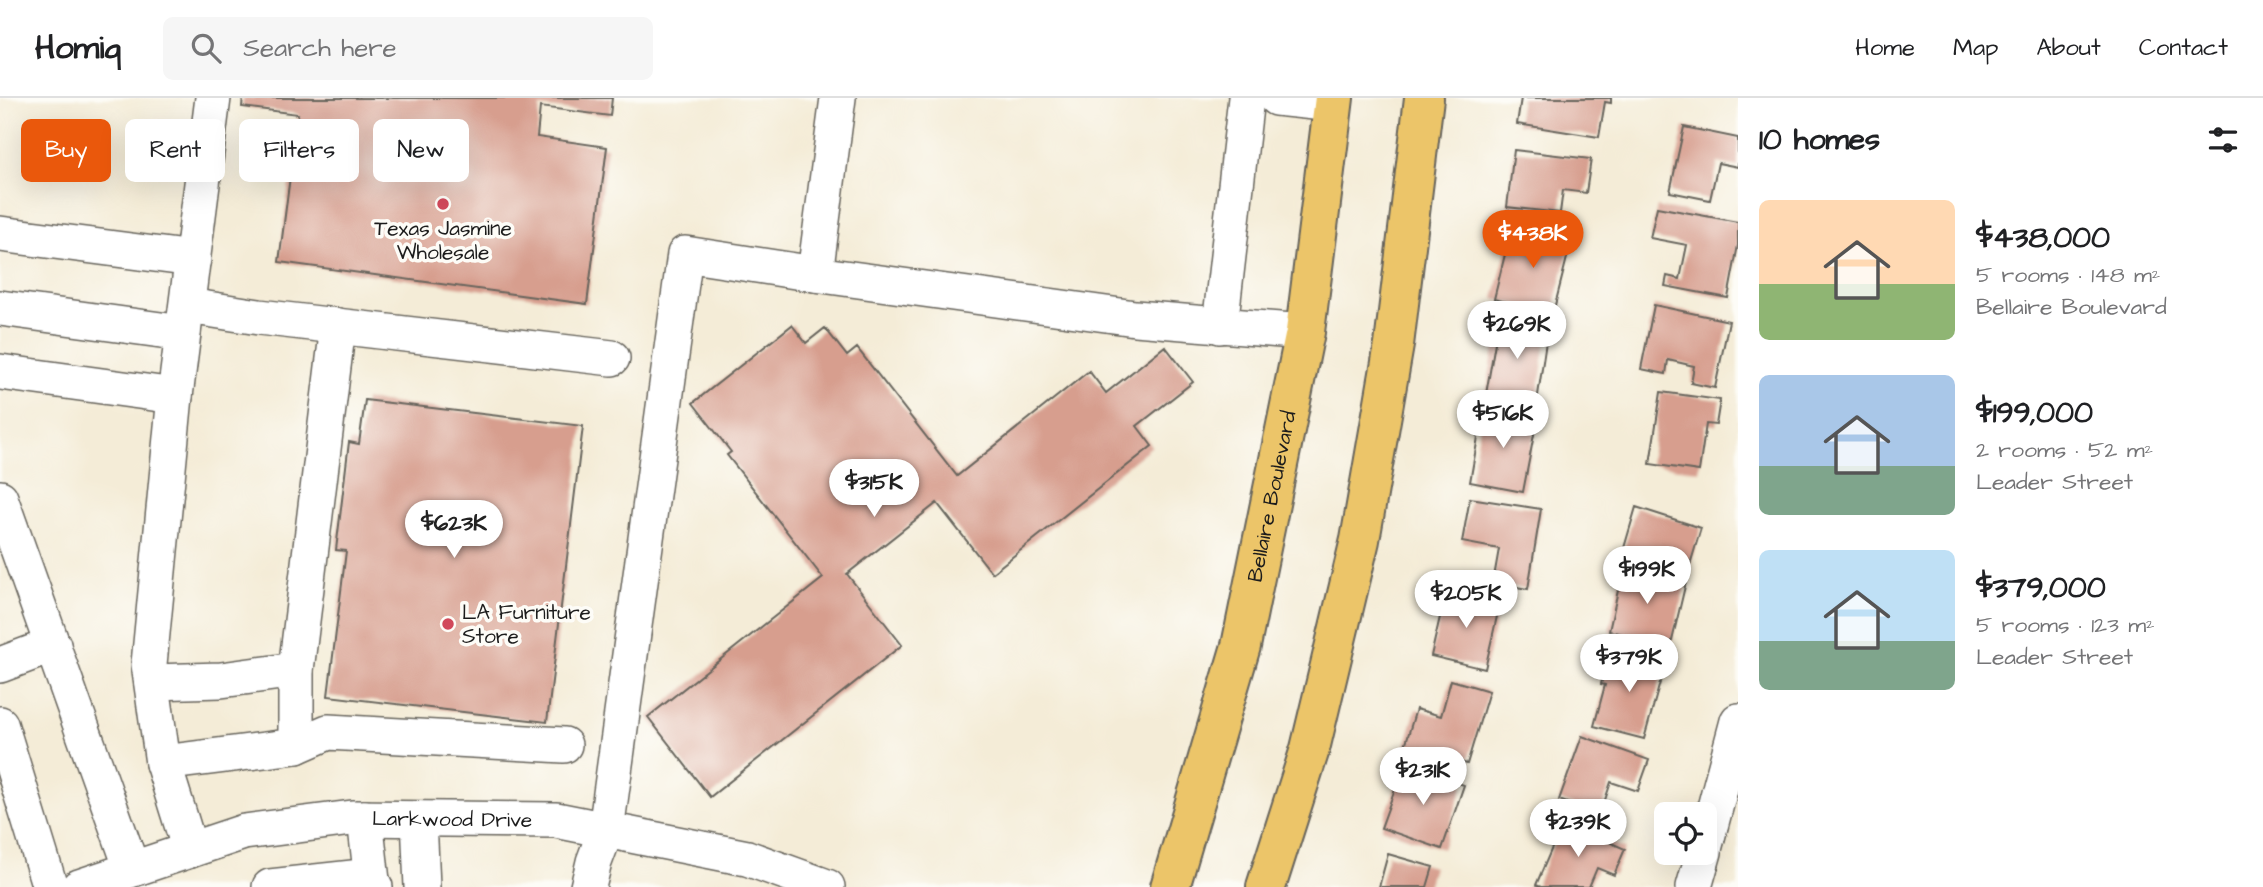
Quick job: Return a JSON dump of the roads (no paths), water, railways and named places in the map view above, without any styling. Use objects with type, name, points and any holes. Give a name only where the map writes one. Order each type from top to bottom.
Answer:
[{"type":"main road","points":[[1266,887],[1310,749],[1360,540],[1394,345],[1423,98]]},
{"type":"main road","name":"Bellaire Boulevard","points":[[1170,887],[1241,646],[1305,332],[1334,101]]},
{"type":"street","points":[[190,850],[163,763],[149,664],[175,397],[213,98]]},
{"type":"street","points":[[815,274],[838,98]]},
{"type":"street","points":[[1220,326],[1246,98]]},
{"type":"street","points":[[1276,98],[1334,101]]},
{"type":"street","points":[[0,234],[193,259]]},
{"type":"street","points":[[588,887],[606,830],[685,254],[1135,318],[1305,332]]},
{"type":"street","points":[[0,308],[338,326],[612,358]]},
{"type":"street","points":[[296,746],[296,670],[338,326]]},
{"type":"street","points":[[0,372],[175,397]]},
{"type":"street","points":[[0,498],[132,869]]},
{"type":"street","points":[[0,665],[53,645]]},
{"type":"street","points":[[152,682],[221,680],[296,670]]},
{"type":"street","points":[[1717,802],[1738,721]]},
{"type":"street","points":[[0,724],[50,887]]},
{"type":"street","points":[[163,763],[296,746],[328,732],[564,745]]},
{"type":"street","points":[[365,818],[373,884]]},
{"type":"street","name":"Larkwood Drive","points":[[87,886],[244,832],[365,818],[556,820],[747,858],[825,887]]},
{"type":"street","points":[[419,819],[422,887]]},
{"type":"street","points":[[1694,887],[1700,865]]},
{"type":"street","points":[[270,887],[362,877],[373,884]]},
{"type":"place","name":"Texas Jasmine Wholesale","points":[[443,204]]},
{"type":"place","name":"LA Furniture Store","points":[[448,624]]}]
